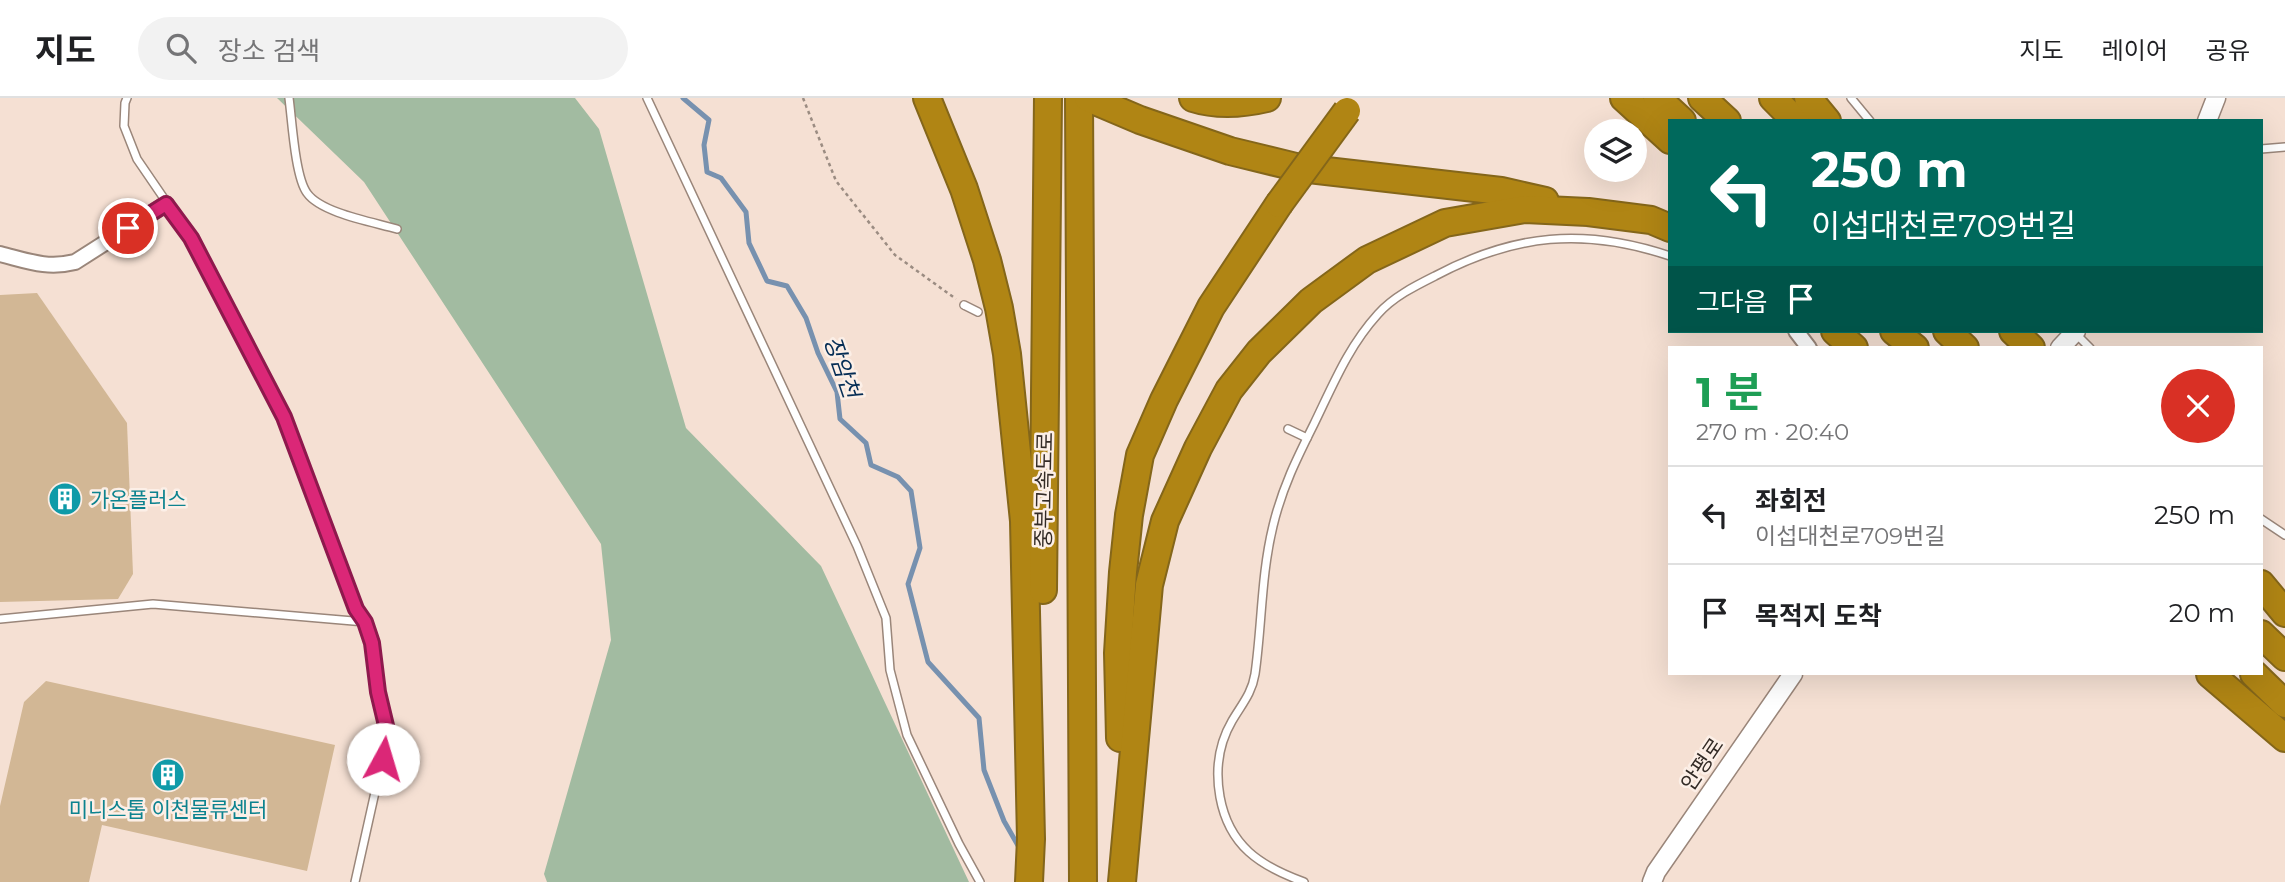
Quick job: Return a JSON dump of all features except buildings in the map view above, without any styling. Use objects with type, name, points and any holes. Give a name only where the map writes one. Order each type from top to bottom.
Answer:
[{"type":"highway","points":[[927,98],[964,189],[987,260],[1007,354],[1024,521],[1031,839],[1029,882]]},
{"type":"highway","name":"중부고속도로","points":[[1042,882],[1048,98]]},
{"type":"highway","name":"중부고속도로","points":[[1079,98],[1083,882]]},
{"type":"highway","points":[[1088,98],[1140,120],[1230,151],[1300,168],[1500,191],[1612,215]]},
{"type":"highway","points":[[1193,98],[1221,104],[1246,103],[1268,98]]},
{"type":"highway","points":[[1623,98],[1668,137]]},
{"type":"highway","points":[[1657,98],[1680,119]]},
{"type":"highway","points":[[1702,98],[1725,119]]},
{"type":"highway","points":[[1754,98],[1773,119]]},
{"type":"highway","points":[[1773,98],[1794,119]]},
{"type":"highway","points":[[1808,98],[1825,119]]},
{"type":"highway","points":[[1123,875],[1118,653],[1129,515],[1140,455],[1164,400],[1211,307],[1279,204],[1352,105]]},
{"type":"highway","points":[[1123,875],[1149,585],[1165,521],[1198,448],[1229,390],[1259,352],[1311,301],[1367,260],[1446,223],[1525,209],[1612,215],[1651,220],[1668,227]]},
{"type":"highway","points":[[1837,333],[1852,346]]},
{"type":"highway","points":[[1896,333],[1912,346]]},
{"type":"highway","points":[[1905,333],[1919,346]]},
{"type":"highway","points":[[1949,333],[1965,346]]},
{"type":"highway","points":[[2263,586],[2285,613]]},
{"type":"highway","points":[[2263,636],[2285,657]]},
{"type":"highway","points":[[2211,675],[2285,738]]},
{"type":"highway","points":[[2255,675],[2285,704]]},
{"type":"street","points":[[2208,119],[2216,98]]},
{"type":"street","points":[[0,254],[58,266],[75,262],[166,204]]},
{"type":"street","name":"안평로","points":[[1652,882],[1789,678]]},
{"type":"lane","points":[[127,98],[124,126],[137,159],[191,238],[284,417],[356,609],[365,622],[372,643],[378,692],[388,734],[355,882]]},
{"type":"lane","points":[[289,98],[299,170],[307,193],[324,206],[397,229]]},
{"type":"lane","points":[[647,98],[857,546],[886,618],[890,670],[907,735],[980,882]]},
{"type":"lane","points":[[1851,98],[1868,119]]},
{"type":"lane","points":[[2263,149],[2285,147]]},
{"type":"lane","points":[[1304,882],[1277,872],[1240,845],[1220,800],[1217,769],[1221,742],[1249,697],[1255,676],[1263,581],[1273,526],[1286,478],[1357,339],[1380,312],[1408,289],[1489,252],[1528,241],[1571,237],[1608,240],[1648,248],[1668,255]]},
{"type":"lane","points":[[964,305],[978,312]]},
{"type":"lane","points":[[1289,429],[1307,438]]},
{"type":"lane","points":[[2263,520],[2285,535]]},
{"type":"lane","points":[[0,619],[153,604],[365,622]]},
{"type":"path","points":[[803,98],[836,181],[895,255],[964,305]]},
{"type":"green space","points":[[277,98],[575,98],[599,129],[686,428],[821,566],[969,882],[547,882],[544,874],[611,640],[601,544],[364,182]]},
{"type":"waterway","name":"장암천","points":[[683,98],[709,120],[704,145],[707,172],[721,178],[746,212],[749,243],[767,281],[787,286],[806,318],[818,353],[837,392],[840,419],[866,443],[871,465],[898,477],[911,491],[920,548],[908,584],[928,662],[979,718],[984,770],[1004,821],[1020,849]]},
{"type":"place","name":"가온플러스","points":[[65,499]]},
{"type":"place","name":"미니스톱 이천물류센터","points":[[168,775]]},
{"type":"route","points":[[128,228],[166,204],[191,238],[284,417],[356,609],[365,622],[372,643],[378,692],[388,734],[383,759]]}]
